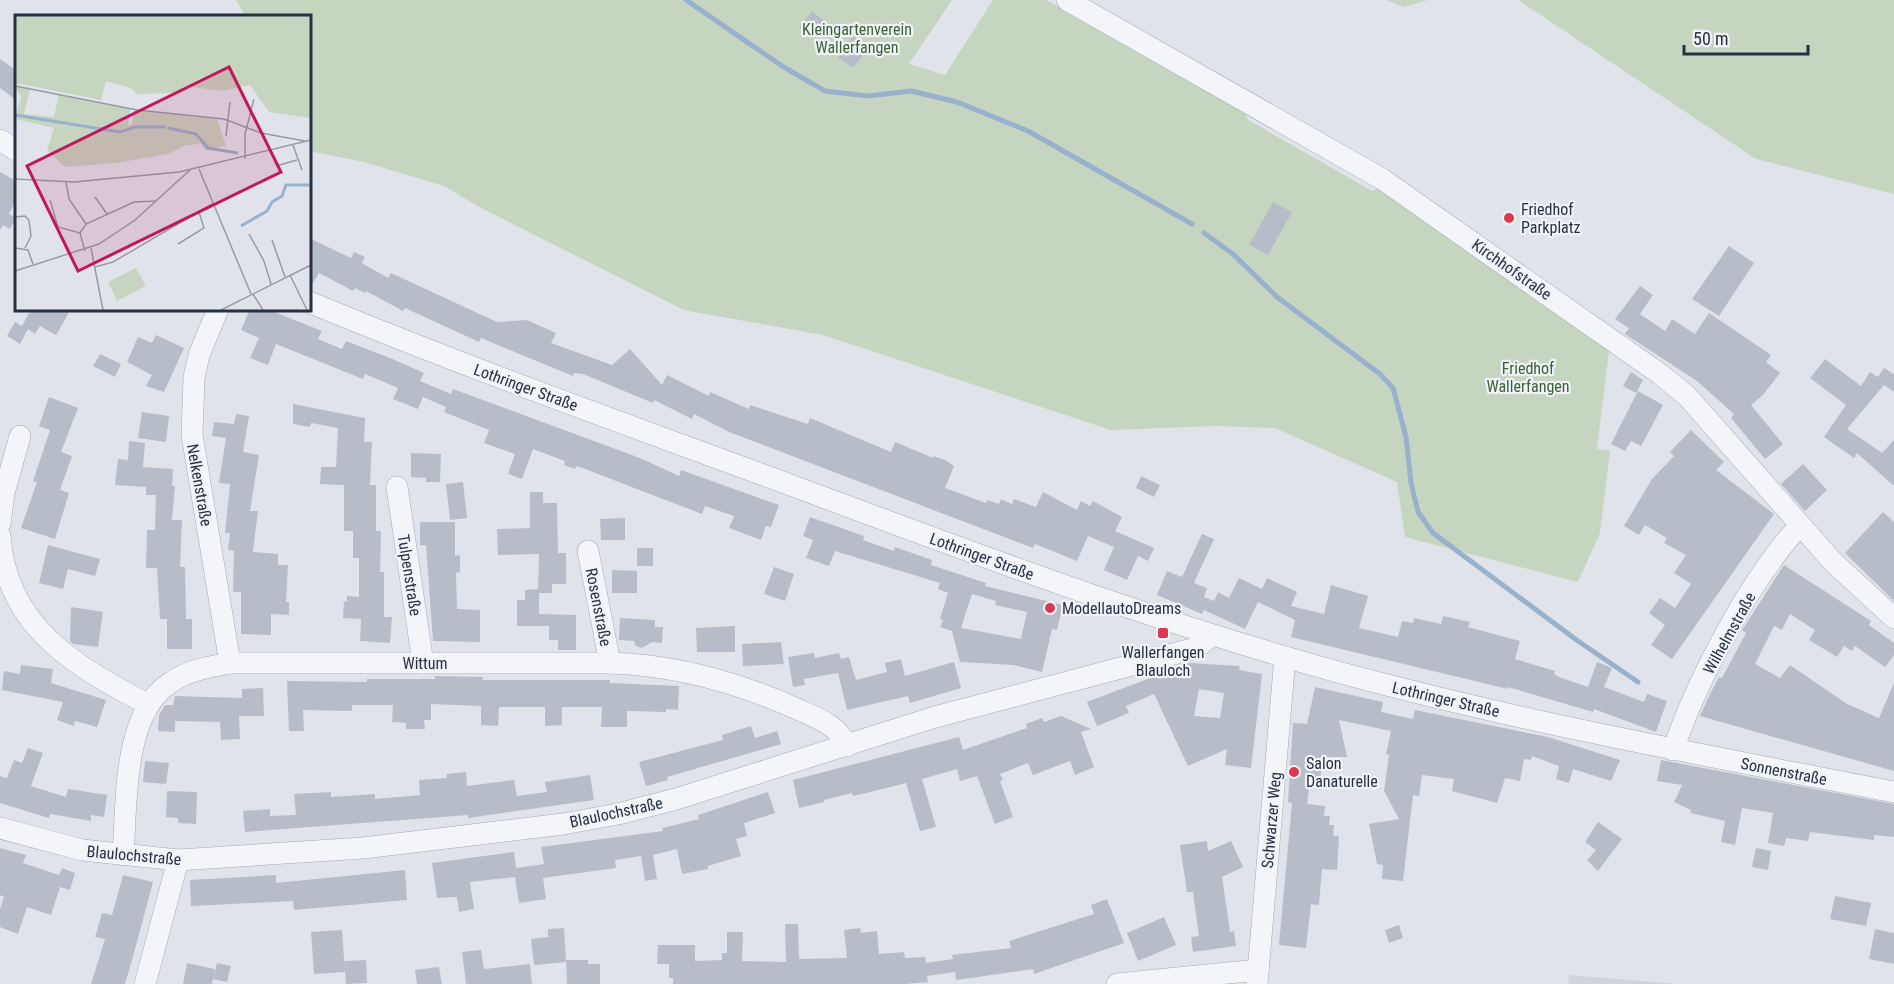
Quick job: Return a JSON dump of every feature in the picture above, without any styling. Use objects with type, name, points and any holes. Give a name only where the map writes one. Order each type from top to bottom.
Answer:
[{"type":"street","name":"Kirchhofstraße","points":[[1066,0],[1382,179],[1590,323],[1687,396],[1833,562],[1894,618]]},
{"type":"street","points":[[0,141],[15,149]]},
{"type":"street","name":"Lothringer Straße","points":[[310,302],[478,369],[947,543],[1212,635],[1451,701],[1673,750]]},
{"type":"street","name":"Nelkenstraße","points":[[218,310],[199,355],[194,378],[192,435],[230,663]]},
{"type":"street","points":[[0,524],[4,493],[20,436]]},
{"type":"street","name":"Tulpenstraße","points":[[397,487],[423,663]]},
{"type":"street","name":"Wilhelmstraße","points":[[1673,750],[1694,696],[1730,628],[1767,568],[1800,525]]},
{"type":"street","points":[[0,536],[1,553],[9,580],[24,611],[45,638],[67,658],[90,674],[149,705]]},
{"type":"street","name":"Rosenstraße","points":[[588,551],[610,663]]},
{"type":"street","name":"Blaulochstraße","points":[[0,828],[82,850],[178,860],[363,848],[563,824],[618,814],[676,799],[1018,694],[1196,648],[1212,635]]},
{"type":"street","name":"Schwarzer Weg","points":[[1258,977],[1285,657]]},
{"type":"street","name":"Wittum","points":[[123,855],[131,753],[135,735],[149,705],[168,684],[181,676],[230,663],[610,663],[671,668],[734,684],[775,699],[830,725],[843,736],[847,746]]},
{"type":"street","name":"Sonnenstraße","points":[[1673,750],[1894,792]]},
{"type":"street","points":[[145,984],[178,860]]},
{"type":"street","points":[[1127,983],[1258,977]]},
{"type":"shaded area","points":[[1569,975],[1678,984],[1568,984]]},
{"type":"green space","points":[[236,0],[952,0],[909,64],[945,75],[993,0],[1046,0],[1244,110],[1248,120],[1372,191],[1378,189],[1603,344],[1609,351],[1597,449],[1610,451],[1600,533],[1578,582],[1405,537],[1397,482],[1275,428],[1216,426],[1111,430],[823,335],[684,310],[483,209],[444,186],[364,162],[310,151],[310,15],[244,15]]},
{"type":"green space","points":[[1387,0],[1428,0],[1404,7]]},
{"type":"green space","points":[[1518,0],[1894,0],[1894,194],[1756,159]]},
{"type":"building","points":[[812,11],[824,21],[812,37],[799,27]]},
{"type":"building","points":[[853,36],[869,47],[853,68],[838,57]]},
{"type":"building","points":[[0,59],[15,69],[15,99],[0,88]]},
{"type":"building","points":[[0,172],[15,180],[15,202],[9,214],[15,220],[10,229],[3,225],[0,230]]},
{"type":"building","points":[[1273,202],[1292,212],[1268,255],[1249,245]]},
{"type":"building","points":[[310,238],[351,258],[354,252],[365,257],[362,263],[388,278],[391,273],[497,322],[527,320],[556,333],[551,343],[612,365],[630,349],[662,385],[667,375],[709,396],[710,392],[749,409],[750,405],[808,424],[810,418],[891,452],[895,442],[933,458],[933,456],[945,460],[954,466],[945,488],[986,503],[987,500],[999,504],[1001,499],[1012,504],[1014,499],[1036,507],[1043,492],[1077,510],[1081,501],[1090,506],[1093,501],[1122,517],[1115,531],[1154,548],[1148,561],[1138,556],[1127,580],[1104,570],[1114,547],[1088,536],[1077,561],[1035,544],[1033,548],[729,432],[694,414],[692,419],[654,400],[653,403],[583,374],[574,373],[573,376],[481,338],[479,342],[405,308],[403,311],[366,291],[365,293],[355,288],[353,291],[319,273],[310,288]]},
{"type":"building","points":[[1729,246],[1754,263],[1719,316],[1692,299]]},
{"type":"building","points":[[1640,286],[1653,295],[1640,314],[1665,331],[1672,319],[1695,334],[1709,313],[1771,355],[1766,362],[1780,373],[1763,395],[1751,405],[1783,444],[1765,459],[1731,418],[1734,414],[1697,381],[1625,334],[1629,328],[1615,319]]},
{"type":"building","points":[[30,310],[70,310],[56,335],[40,326],[35,334],[28,329],[20,344],[7,336],[15,322],[22,326]]},
{"type":"building","points":[[250,310],[270,310],[322,331],[318,339],[342,349],[346,341],[424,373],[420,381],[451,394],[453,389],[640,458],[679,476],[681,470],[779,505],[771,527],[766,526],[761,540],[729,528],[734,516],[705,506],[702,514],[577,466],[575,469],[564,465],[565,461],[533,449],[522,479],[508,474],[515,454],[484,443],[489,430],[444,412],[446,407],[423,397],[418,409],[393,399],[398,388],[365,374],[363,379],[276,344],[268,365],[250,358],[259,338],[241,330]]},
{"type":"building","points":[[156,335],[184,348],[164,392],[146,386],[152,375],[127,362],[138,337],[152,343]]},
{"type":"building","points":[[100,354],[121,364],[115,377],[93,366]]},
{"type":"building","points":[[1825,359],[1861,386],[1870,372],[1878,377],[1884,368],[1894,374],[1894,392],[1884,385],[1847,429],[1882,453],[1894,440],[1894,486],[1857,453],[1854,458],[1824,437],[1846,405],[1810,378]]},
{"type":"building","points":[[1631,372],[1643,380],[1636,393],[1623,386]]},
{"type":"building","points":[[1638,391],[1663,405],[1641,446],[1631,441],[1625,451],[1611,444]]},
{"type":"building","points":[[49,397],[78,408],[61,452],[72,456],[60,490],[69,493],[55,539],[21,528],[37,482],[33,481],[50,430],[39,426]]},
{"type":"building","points":[[293,404],[365,418],[364,442],[372,442],[370,485],[376,485],[376,531],[381,531],[380,572],[384,572],[384,617],[392,617],[390,643],[360,641],[361,619],[343,618],[344,601],[347,602],[347,596],[359,597],[359,558],[353,558],[353,531],[344,531],[344,485],[320,484],[321,467],[336,467],[338,428],[311,423],[310,427],[293,424]]},
{"type":"building","points":[[142,412],[169,416],[166,442],[138,438]]},
{"type":"building","points":[[236,414],[249,416],[243,452],[259,455],[250,511],[258,511],[253,552],[278,554],[278,565],[288,565],[286,602],[289,602],[289,615],[271,614],[271,635],[241,634],[241,592],[233,592],[234,551],[228,550],[230,533],[225,533],[230,484],[219,483],[226,438],[212,436],[214,422],[234,424]]},
{"type":"building","points":[[1691,430],[1724,462],[1716,470],[1774,514],[1672,659],[1651,645],[1665,625],[1649,613],[1660,598],[1675,608],[1691,584],[1674,573],[1686,555],[1664,543],[1667,538],[1645,525],[1639,535],[1624,526],[1652,479],[1674,456],[1670,452]]},
{"type":"building","points":[[129,441],[145,443],[143,467],[173,469],[172,486],[175,486],[172,520],[182,520],[180,567],[185,567],[186,619],[192,619],[192,649],[167,649],[167,619],[160,619],[157,568],[146,568],[147,530],[155,530],[156,495],[146,495],[146,487],[115,485],[118,459],[128,460]]},
{"type":"building","points":[[411,453],[441,454],[440,482],[426,482],[426,478],[411,477]]},
{"type":"building","points":[[1803,464],[1827,490],[1805,511],[1781,484]]},
{"type":"building","points":[[1141,476],[1160,485],[1154,497],[1136,488]]},
{"type":"building","points":[[463,482],[467,518],[450,520],[446,484]]},
{"type":"building","points":[[530,492],[543,492],[543,503],[557,503],[558,553],[566,553],[566,584],[552,584],[552,593],[539,593],[539,614],[576,615],[576,650],[558,650],[558,640],[549,640],[549,626],[517,626],[517,600],[525,600],[525,590],[538,589],[539,554],[498,555],[497,529],[530,528]]},
{"type":"building","points":[[1883,512],[1894,522],[1894,601],[1845,553]]},
{"type":"building","points":[[810,517],[864,536],[863,540],[894,551],[895,547],[932,560],[931,565],[986,583],[985,586],[1063,605],[1057,630],[1052,629],[1042,672],[1014,665],[960,662],[952,631],[940,627],[943,620],[940,619],[948,593],[938,589],[940,583],[835,551],[829,566],[806,558],[813,540],[803,536]],"holes":[[[972,594],[996,601],[995,605],[1027,612],[1021,639],[961,628]]]},
{"type":"building","points":[[625,518],[625,540],[601,540],[600,519]]},
{"type":"building","points":[[420,522],[455,522],[455,556],[460,555],[460,572],[456,573],[457,609],[480,610],[480,642],[433,641],[426,545],[420,545]]},
{"type":"building","points":[[1202,534],[1214,539],[1194,583],[1207,588],[1204,597],[1214,601],[1218,592],[1229,598],[1239,578],[1262,589],[1267,578],[1297,592],[1291,606],[1324,614],[1331,585],[1368,596],[1359,628],[1398,637],[1402,621],[1413,623],[1414,618],[1441,624],[1443,616],[1470,622],[1468,627],[1520,641],[1515,659],[1555,671],[1554,674],[1559,677],[1588,687],[1597,662],[1612,668],[1604,687],[1644,702],[1647,694],[1667,701],[1656,732],[1594,709],[1593,712],[1508,687],[1508,689],[1291,637],[1295,620],[1258,602],[1245,629],[1204,610],[1202,614],[1157,595],[1167,571],[1182,577]]},
{"type":"building","points":[[48,545],[100,559],[95,576],[68,569],[63,589],[39,583]]},
{"type":"building","points":[[637,548],[653,548],[653,566],[637,566]]},
{"type":"building","points":[[1784,565],[1871,621],[1869,625],[1894,643],[1894,655],[1885,667],[1855,646],[1852,651],[1844,646],[1837,657],[1809,640],[1815,630],[1790,614],[1782,630],[1774,626],[1755,664],[1780,678],[1790,665],[1847,704],[1879,718],[1894,683],[1894,771],[1700,716],[1719,677],[1722,678],[1746,633],[1742,630]]},
{"type":"building","points":[[774,567],[794,574],[785,601],[764,594]]},
{"type":"building","points":[[612,570],[637,571],[637,593],[612,593]]},
{"type":"building","points":[[71,607],[103,612],[98,647],[73,644],[70,641]]},
{"type":"building","points":[[620,618],[655,620],[655,627],[663,627],[662,643],[652,642],[642,648],[636,646],[634,641],[619,640]]},
{"type":"building","points":[[735,626],[735,652],[697,652],[696,628]]},
{"type":"building","points":[[781,642],[784,664],[743,666],[742,644]]},
{"type":"building","points":[[814,653],[815,658],[839,653],[841,659],[849,657],[856,680],[887,672],[885,663],[901,659],[905,676],[954,662],[961,688],[910,703],[908,696],[847,710],[838,673],[804,679],[805,685],[793,687],[788,657]]},
{"type":"building","points":[[1189,663],[1240,666],[1239,670],[1262,674],[1251,768],[1225,765],[1227,749],[1188,766],[1154,694],[1126,706],[1129,713],[1097,726],[1087,702],[1150,678],[1149,675]],"holes":[[[1199,689],[1224,693],[1220,718],[1194,716]]]},
{"type":"building","points":[[21,665],[53,669],[51,683],[106,700],[97,727],[75,721],[74,726],[57,720],[63,702],[2,690],[4,671],[20,674]]},
{"type":"building","points":[[435,676],[483,677],[483,680],[610,680],[610,683],[679,686],[678,710],[627,711],[627,727],[601,727],[602,707],[562,707],[562,725],[545,726],[545,707],[499,707],[498,726],[481,725],[481,706],[431,704],[431,720],[424,720],[425,729],[406,729],[406,723],[392,722],[393,705],[352,705],[352,711],[303,710],[304,731],[289,731],[287,681],[367,682],[367,679],[435,679]]},
{"type":"building","points":[[1315,687],[1383,702],[1381,712],[1413,719],[1415,710],[1548,737],[1620,760],[1611,781],[1573,769],[1569,783],[1556,779],[1559,766],[1532,756],[1531,760],[1524,759],[1520,781],[1505,778],[1497,803],[1452,791],[1454,779],[1422,775],[1419,796],[1413,795],[1403,881],[1382,879],[1383,865],[1377,864],[1369,824],[1399,819],[1384,791],[1389,755],[1386,754],[1391,731],[1339,720],[1347,757],[1323,757],[1320,780],[1310,780],[1307,804],[1325,806],[1324,816],[1330,816],[1329,825],[1334,825],[1333,836],[1339,836],[1337,870],[1322,869],[1319,905],[1311,904],[1306,948],[1279,945],[1292,803],[1288,802],[1293,723],[1307,724]]},
{"type":"building","points":[[263,688],[264,716],[239,716],[240,739],[221,740],[220,722],[175,721],[175,732],[158,731],[159,715],[165,705],[173,705],[175,696],[242,698],[242,689]]},
{"type":"building","points":[[1061,716],[1091,729],[1081,732],[1094,767],[1075,775],[1070,761],[1033,775],[1028,763],[1000,774],[1003,780],[1000,781],[1013,817],[995,824],[977,776],[960,781],[957,769],[922,779],[936,827],[920,831],[906,783],[853,796],[852,793],[799,808],[793,780],[959,737],[963,750],[1027,728],[1026,724],[1042,718],[1044,722]]},
{"type":"building","points":[[751,726],[755,738],[777,731],[781,744],[667,777],[668,780],[646,786],[639,762],[723,740],[722,735]]},
{"type":"building","points":[[28,748],[43,753],[31,786],[66,797],[68,789],[107,795],[104,817],[91,815],[91,821],[50,814],[49,818],[0,803],[0,776],[7,778],[14,760],[22,763]]},
{"type":"building","points":[[1661,760],[1894,804],[1894,837],[1874,835],[1874,840],[1810,832],[1808,841],[1786,838],[1784,846],[1768,843],[1773,813],[1742,808],[1735,845],[1721,842],[1725,821],[1691,813],[1691,810],[1674,802],[1682,785],[1657,781]]},
{"type":"building","points":[[145,761],[169,763],[166,784],[143,782]]},
{"type":"building","points":[[466,772],[467,786],[514,780],[517,796],[547,792],[545,782],[590,775],[594,800],[468,818],[468,815],[245,832],[243,811],[270,809],[270,816],[296,815],[294,794],[331,792],[331,797],[375,794],[375,799],[420,795],[419,780],[447,778],[447,774]]},
{"type":"building","points":[[167,791],[197,792],[196,824],[178,823],[178,818],[166,817]]},
{"type":"building","points":[[768,792],[775,813],[744,823],[747,836],[736,839],[741,856],[708,866],[708,869],[682,874],[677,849],[653,855],[657,879],[645,881],[641,856],[615,860],[616,868],[543,878],[546,899],[519,903],[515,877],[470,882],[474,909],[459,912],[457,897],[437,898],[432,863],[514,852],[516,868],[544,864],[541,847],[663,831],[662,828],[699,819],[698,815]]},
{"type":"building","points":[[1598,822],[1622,839],[1598,871],[1587,860],[1596,850],[1585,842]]},
{"type":"building","points":[[1207,841],[1208,851],[1231,841],[1243,867],[1222,877],[1230,932],[1234,931],[1236,946],[1193,952],[1191,937],[1199,936],[1193,892],[1187,892],[1180,845]]},
{"type":"building","points":[[0,848],[26,855],[23,863],[59,875],[62,868],[75,873],[70,890],[60,887],[51,915],[27,907],[18,934],[0,927],[0,909],[4,897],[0,895]]},
{"type":"building","points":[[1756,848],[1771,851],[1768,870],[1752,867]]},
{"type":"building","points":[[405,870],[407,900],[294,910],[293,901],[191,906],[190,880],[276,875],[276,883]]},
{"type":"building","points":[[123,875],[153,882],[125,984],[91,984],[105,939],[95,937],[102,913],[112,915]]},
{"type":"building","points":[[1835,896],[1871,903],[1866,926],[1830,919]]},
{"type":"building","points":[[1107,899],[1124,943],[1034,974],[1033,969],[956,980],[955,972],[927,976],[928,982],[905,984],[673,984],[673,978],[669,978],[669,964],[657,964],[658,945],[695,945],[695,961],[722,960],[722,953],[727,953],[727,932],[743,932],[742,961],[786,962],[785,924],[798,924],[799,959],[847,958],[844,930],[860,928],[861,933],[877,931],[879,954],[904,952],[905,958],[925,957],[926,963],[953,959],[952,955],[1011,948],[1009,941],[1094,914],[1091,905]]},
{"type":"building","points":[[1164,917],[1176,945],[1138,961],[1127,933]]},
{"type":"building","points":[[1399,925],[1403,938],[1389,943],[1385,930]]},
{"type":"building","points":[[564,928],[566,962],[534,965],[531,939],[548,937],[548,929]]},
{"type":"building","points":[[1875,929],[1894,933],[1894,964],[1869,959]]},
{"type":"building","points":[[342,930],[345,972],[314,974],[311,932]]},
{"type":"building","points":[[481,950],[484,969],[530,964],[532,984],[466,984],[462,952]]},
{"type":"building","points":[[366,960],[367,983],[346,984],[344,961]]},
{"type":"building","points":[[566,960],[588,960],[588,964],[600,964],[600,984],[567,984]]},
{"type":"building","points":[[187,963],[215,969],[212,984],[183,984]]},
{"type":"building","points":[[217,963],[231,966],[227,982],[213,979]]},
{"type":"building","points":[[439,967],[442,984],[417,984],[415,970]]},
{"type":"waterway","points":[[686,0],[782,66],[825,91],[868,96],[911,91],[957,102],[1028,131],[1192,224]]},
{"type":"waterway","points":[[1204,233],[1233,254],[1277,297],[1380,374],[1393,388],[1406,437],[1411,483],[1418,512],[1433,533],[1578,641],[1638,682]]},
{"type":"place","name":"Friedhof Parkplatz","points":[[1509,218]]},
{"type":"place","name":"ModellautoDreams","points":[[1050,608]]},
{"type":"place","name":"Wallerfangen Blauloch","points":[[1163,633]]},
{"type":"place","name":"Salon Danaturelle","points":[[1294,772]]},
{"type":"park label","name":"Kleingartenverein Wallerfangen","points":[[857,38]]},
{"type":"park label","name":"Friedhof Wallerfangen","points":[[1528,377]]}]
